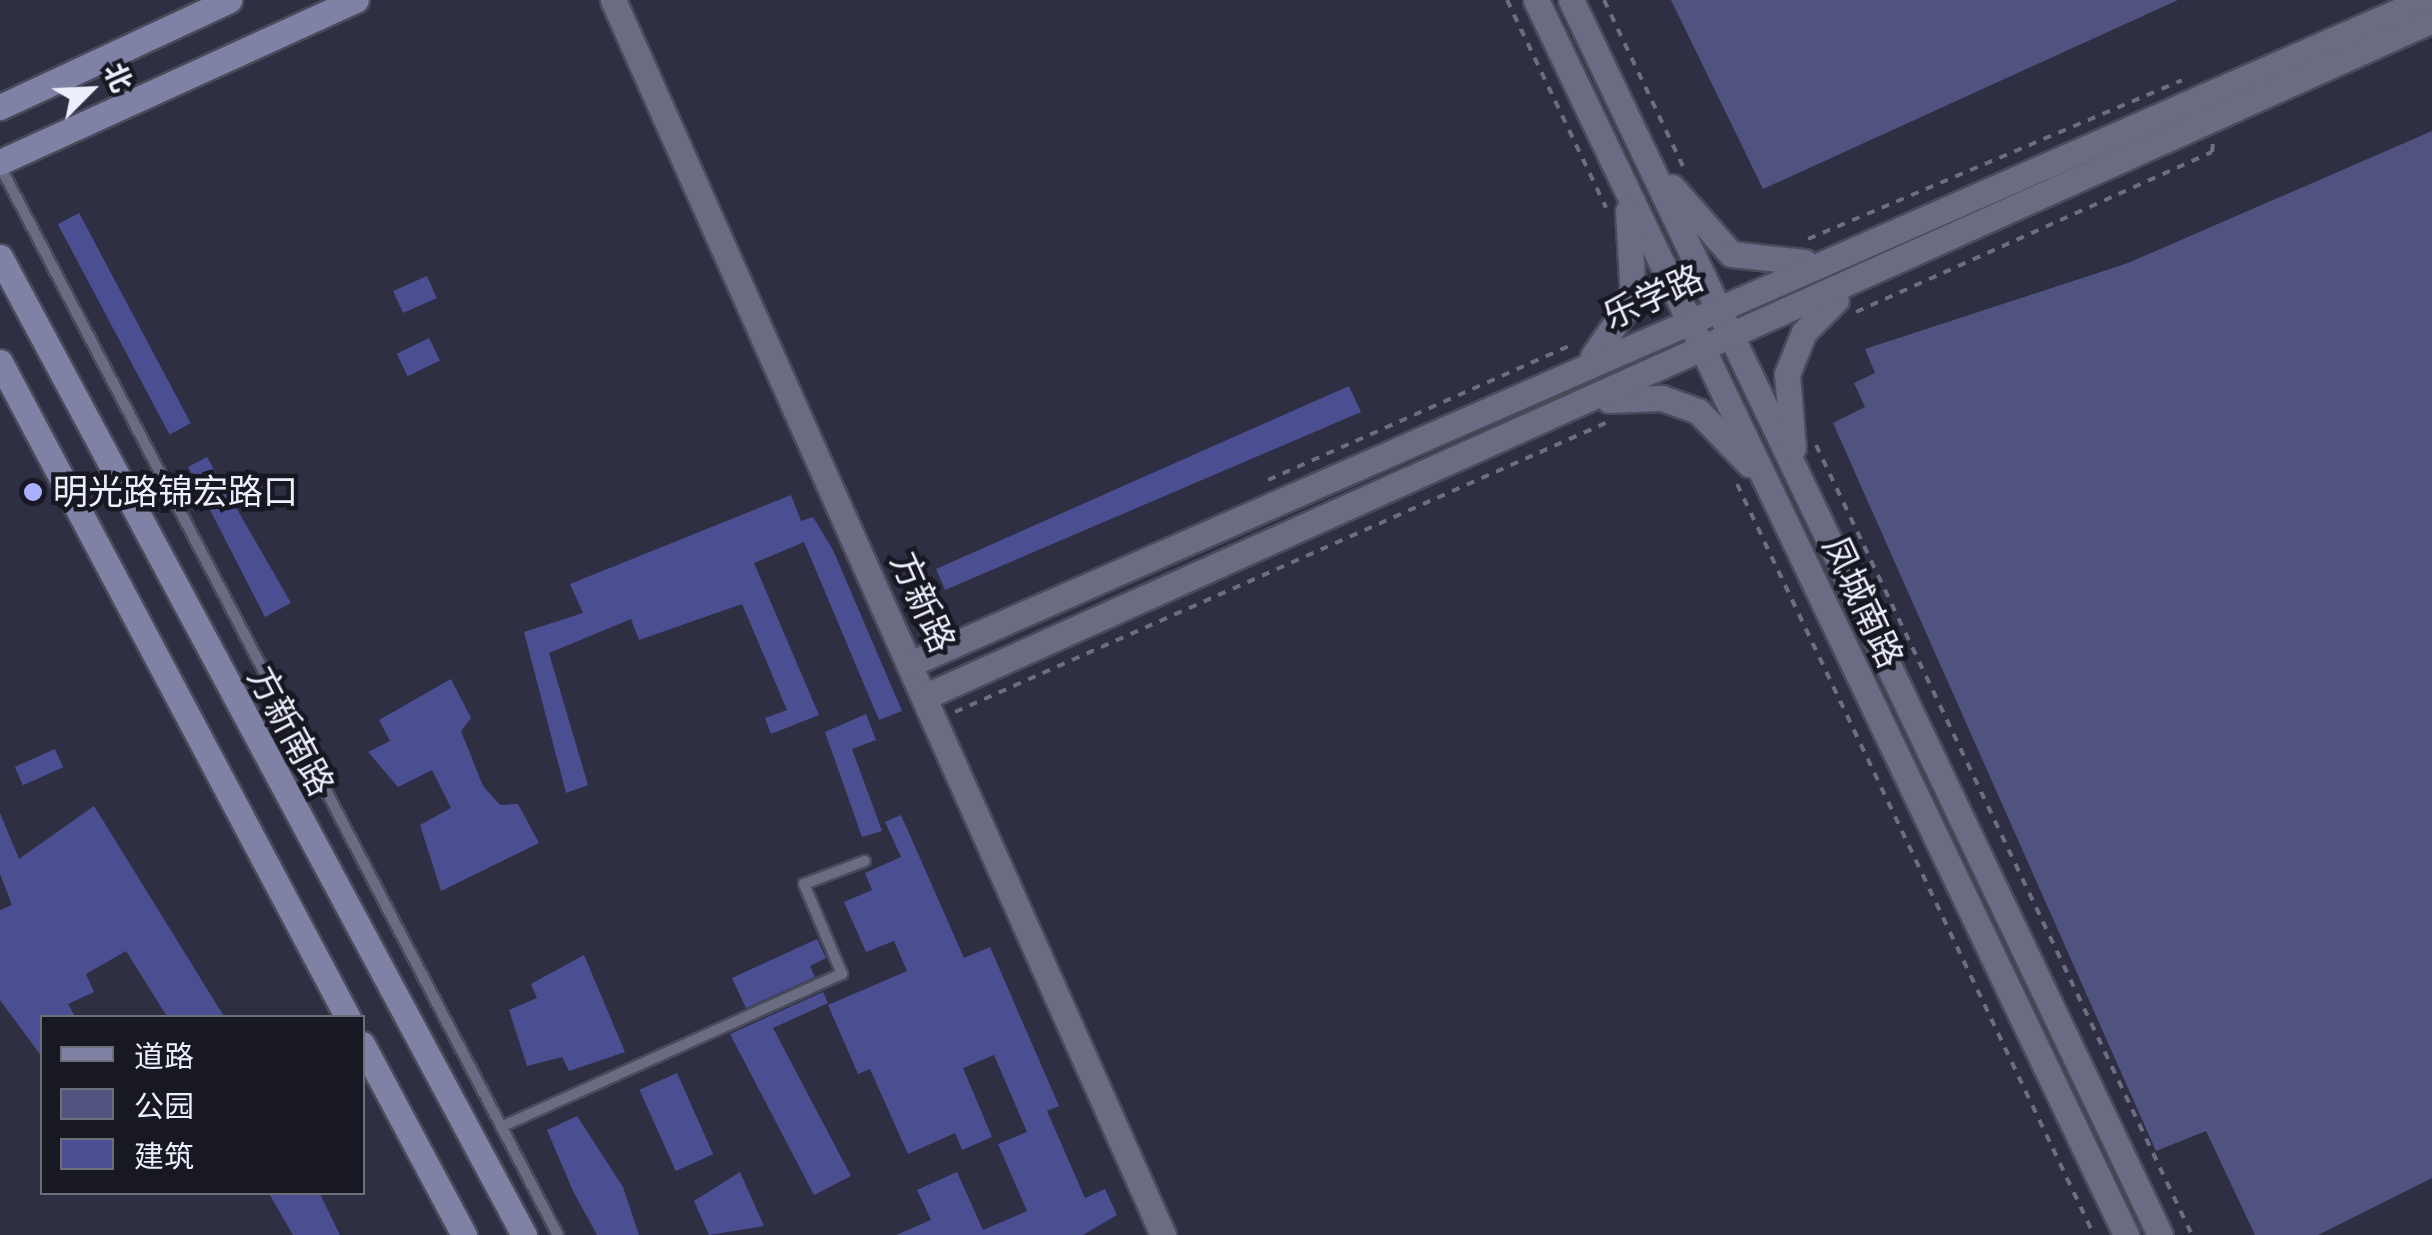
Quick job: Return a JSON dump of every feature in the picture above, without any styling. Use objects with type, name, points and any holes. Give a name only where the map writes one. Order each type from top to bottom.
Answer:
[{"type":"main road","points":[[0,107],[229,0]]},
{"type":"main road","points":[[0,164],[356,0]]},
{"type":"main road","name":"方新南路","points":[[0,257],[524,1235]]},
{"type":"main road","points":[[0,362],[346,1015]]},
{"type":"main road","points":[[365,1050],[464,1235]]},
{"type":"street","name":"方新路","points":[[613,0],[912,663],[1163,1235]]},
{"type":"street","name":"凤城南路","points":[[1536,0],[2126,1235]]},
{"type":"street","name":"凤城南路","points":[[1571,0],[2160,1235]]},
{"type":"street","name":"乐学路","points":[[912,663],[2204,93],[2424,0]]},
{"type":"street","name":"乐学路","points":[[926,696],[2216,123],[2432,20]]},
{"type":"street","points":[[1643,151],[1731,254],[1793,264],[1844,251]]},
{"type":"street","points":[[1572,371],[1611,340],[1633,298],[1636,257],[1615,163]]},
{"type":"street","points":[[1799,478],[1786,396],[1794,350],[1857,282]]},
{"type":"street","points":[[1585,404],[1662,398],[1698,411],[1772,490]]},
{"type":"lane","points":[[0,164],[558,1235]]},
{"type":"lane","points":[[500,1126],[842,974],[804,884],[865,861]]},
{"type":"path","points":[[1507,0],[1614,225]]},
{"type":"path","points":[[1604,0],[1689,180]]},
{"type":"path","points":[[1793,245],[2175,76],[2204,93]]},
{"type":"path","points":[[1842,318],[2212,152],[2216,123]]},
{"type":"path","points":[[1258,486],[1584,339]]},
{"type":"path","points":[[937,720],[1624,416]]},
{"type":"path","points":[[1807,427],[2192,1235]]},
{"type":"path","points":[[1733,475],[2094,1235]]},
{"type":"green space","points":[[1671,0],[2178,0],[1763,189]]},
{"type":"green space","points":[[2432,131],[2432,1178],[2318,1235],[2255,1235],[2206,1131],[2156,1151],[1833,423],[1865,407],[1854,383],[1875,373],[1865,349],[2128,263]]},
{"type":"building","points":[[79,213],[191,423],[170,434],[58,224]]},
{"type":"building","points":[[427,276],[437,298],[403,313],[393,291]]},
{"type":"building","points":[[429,338],[440,360],[408,376],[397,354]]},
{"type":"building","points":[[1349,386],[1361,412],[945,590],[936,569]]},
{"type":"building","points":[[207,457],[291,603],[265,617],[188,467]]},
{"type":"building","points":[[791,495],[801,521],[813,517],[833,550],[902,711],[879,720],[804,542],[754,563],[819,715],[771,734],[765,718],[787,710],[742,604],[639,640],[631,619],[549,653],[588,785],[566,793],[524,632],[583,613],[570,584]]},
{"type":"building","points":[[451,679],[471,718],[461,731],[483,786],[500,805],[518,804],[539,843],[441,891],[420,825],[451,808],[432,770],[398,787],[368,752],[390,741],[379,720]]},
{"type":"building","points":[[866,714],[876,740],[852,749],[882,831],[862,837],[825,732]]},
{"type":"building","points":[[55,749],[63,767],[23,785],[15,767]]},
{"type":"building","points":[[94,806],[223,1015],[166,1015],[126,951],[86,974],[94,992],[68,1004],[74,1015],[40,1015],[40,1054],[0,1000],[0,910],[12,905],[0,874],[0,813],[19,859]]},
{"type":"building","points":[[901,815],[964,958],[990,947],[1059,1106],[1047,1111],[1085,1198],[1105,1189],[1117,1215],[1083,1235],[896,1235],[931,1220],[917,1190],[957,1172],[983,1230],[1027,1211],[998,1144],[1027,1132],[994,1055],[963,1068],[992,1137],[962,1150],[955,1133],[908,1154],[870,1069],[858,1074],[828,1005],[907,971],[894,941],[866,952],[844,902],[872,890],[865,873],[901,857],[885,822]]},
{"type":"building","points":[[817,939],[826,958],[810,966],[815,977],[746,1008],[732,978]]},
{"type":"building","points":[[584,955],[625,1052],[569,1071],[562,1057],[527,1066],[509,1010],[537,998],[531,984]]},
{"type":"building","points":[[823,992],[828,1003],[773,1028],[851,1176],[814,1195],[730,1034]]},
{"type":"building","points":[[677,1073],[713,1154],[676,1171],[640,1090]]},
{"type":"building","points":[[577,1116],[623,1187],[639,1235],[597,1235],[573,1191],[547,1130]]},
{"type":"building","points":[[740,1172],[764,1226],[709,1235],[694,1201]]},
{"type":"building","points":[[270,1195],[320,1195],[340,1235],[293,1235]]},
{"type":"place","name":"明光路锦宏路口","points":[[33,492]]}]
